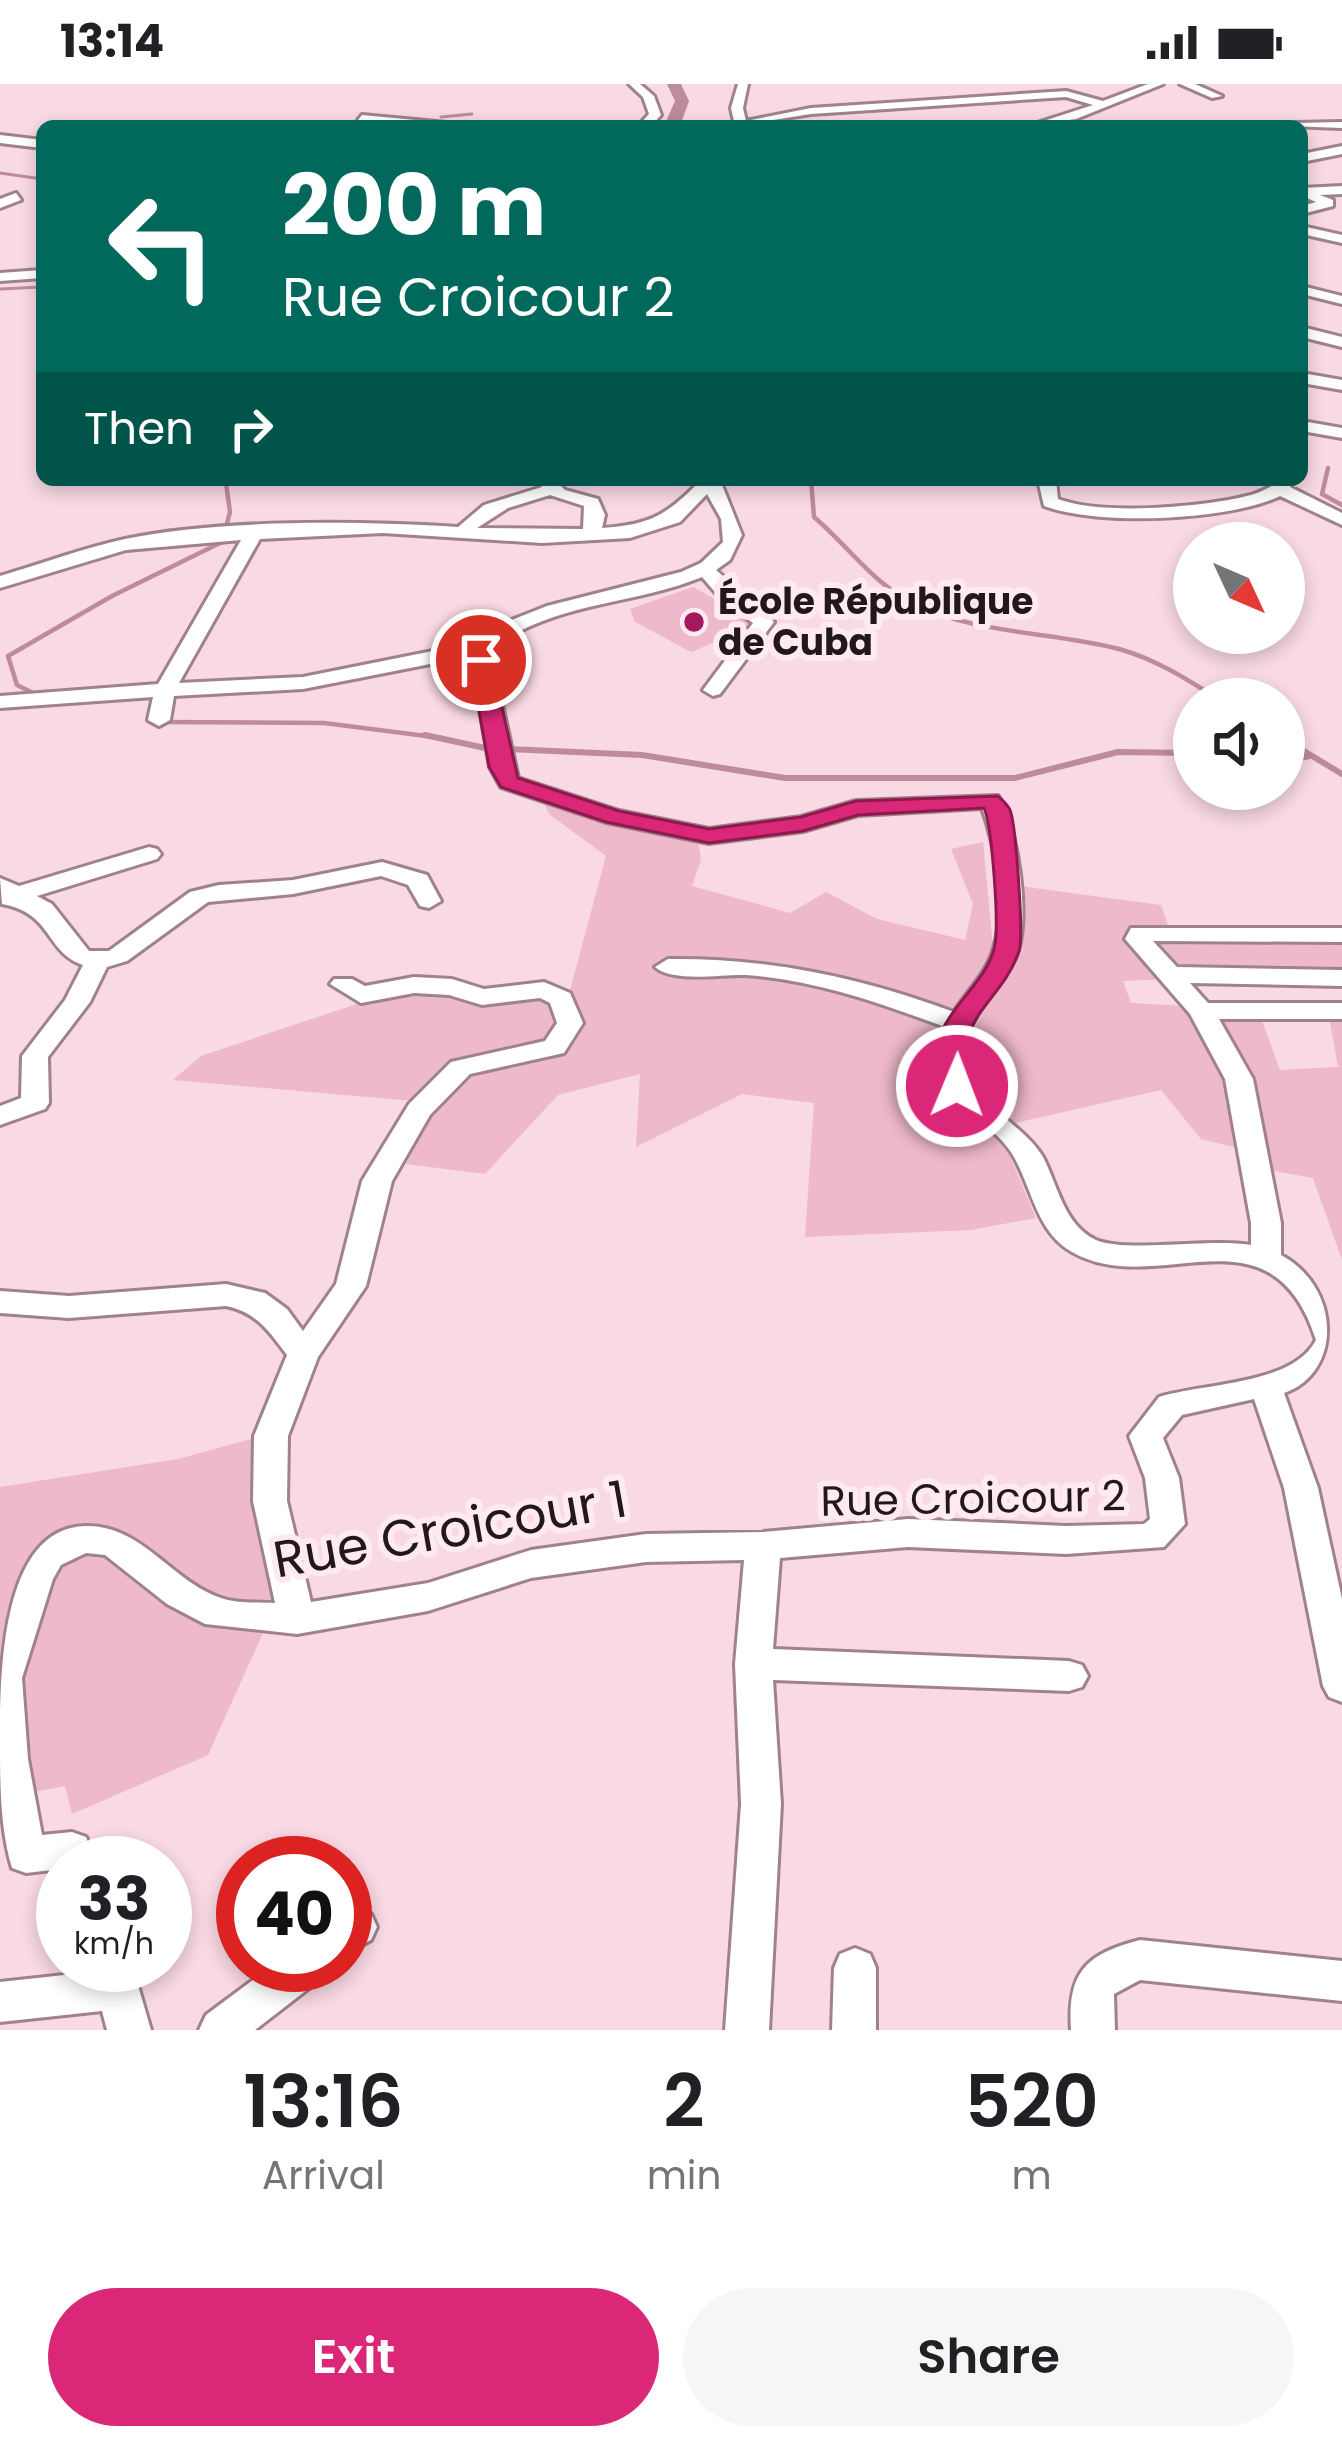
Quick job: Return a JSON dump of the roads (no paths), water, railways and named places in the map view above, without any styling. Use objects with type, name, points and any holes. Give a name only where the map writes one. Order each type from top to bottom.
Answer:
[{"type":"street","points":[[736,120],[743,84]]},
{"type":"street","points":[[1040,84],[1101,104]]},
{"type":"street","points":[[1059,120],[1157,84]]},
{"type":"street","points":[[1184,84],[1216,96]]},
{"type":"street","points":[[634,85],[654,107],[651,120]]},
{"type":"street","points":[[763,120],[792,112],[1066,94]]},
{"type":"street","points":[[1117,98],[1147,111]]},
{"type":"street","points":[[362,118],[383,120]]},
{"type":"street","points":[[1308,126],[1342,125]]},
{"type":"street","points":[[0,139],[36,143]]},
{"type":"street","points":[[1308,157],[1342,150]]},
{"type":"street","points":[[1308,192],[1342,190]]},
{"type":"street","points":[[0,205],[16,197]]},
{"type":"street","points":[[1308,232],[1342,238]]},
{"type":"street","points":[[1308,239],[1318,235]]},
{"type":"street","points":[[0,277],[36,274]]},
{"type":"street","points":[[1308,292],[1340,300]]},
{"type":"street","points":[[1308,333],[1342,341]]},
{"type":"street","points":[[1308,379],[1342,385]]},
{"type":"street","points":[[1308,427],[1342,433]]},
{"type":"street","points":[[462,532],[471,521],[504,502],[545,486]]},
{"type":"street","points":[[550,486],[592,503],[596,515],[591,534]]},
{"type":"street","points":[[0,582],[124,545],[175,537],[383,528],[542,538],[652,527],[684,509],[706,486]]},
{"type":"street","points":[[0,702],[303,683],[480,648],[494,636],[580,602],[673,581],[724,556],[733,540],[731,522],[712,486]]},
{"type":"street","points":[[1048,486],[1055,508],[1097,513],[1232,504],[1280,486]]},
{"type":"street","points":[[1285,486],[1342,520]]},
{"type":"street","points":[[159,720],[165,689],[254,532]]},
{"type":"street","points":[[704,568],[764,622],[712,690]]},
{"type":"street","name":"Rue Croicour 2","points":[[480,648],[501,767],[509,782],[567,804],[709,836],[803,824],[856,808],[990,801],[998,809],[1003,833],[1007,950],[959,1023],[949,1057],[957,1086],[1018,1140],[1039,1175],[1057,1223],[1075,1241],[1094,1252],[1234,1251],[1266,1261],[1309,1286],[1326,1312],[1333,1340],[1332,1364],[1266,1388],[1172,1406],[1160,1415],[1146,1436],[1162,1478],[1168,1524],[1152,1537],[1066,1540],[908,1533],[763,1546]]},
{"type":"street","points":[[7,895],[149,854]]},
{"type":"street","points":[[7,895],[43,909],[80,956],[97,962],[118,956],[200,897],[293,887],[382,869],[418,880],[429,901]]},
{"type":"street","points":[[1266,1261],[1266,1223],[1240,1078],[1202,1011],[1138,939],[1140,933],[1342,935]]},
{"type":"street","points":[[0,1116],[34,1103],[35,1056],[77,1002],[97,962]]},
{"type":"street","points":[[668,967],[721,965],[831,977],[959,1023]]},
{"type":"street","points":[[1171,975],[1342,978]]},
{"type":"street","points":[[296,1618],[270,1501],[271,1436],[303,1354],[351,1286],[377,1181],[418,1110],[461,1068],[555,1047],[570,1023],[561,999],[544,990],[482,997],[452,987],[414,986],[361,995],[343,984]]},
{"type":"street","points":[[1202,1011],[1342,1011]]},
{"type":"street","points":[[0,1302],[69,1307],[226,1295],[254,1301],[276,1317],[303,1354]]},
{"type":"street","points":[[1266,1388],[1300,1488],[1342,1686]]},
{"type":"street","name":"Rue Croicour 1","points":[[36,1854],[26,1855],[9,1759],[3,1678],[35,1576],[49,1555],[82,1539],[113,1542],[179,1594],[218,1614],[296,1618],[428,1598],[531,1564],[646,1548],[763,1546]]},
{"type":"street","points":[[747,2030],[761,1804],[754,1664],[763,1546]]},
{"type":"street","points":[[754,1664],[1069,1676]]},
{"type":"street","points":[[1093,2030],[1090,2005],[1096,1980],[1113,1966],[1141,1960],[1342,1981]]},
{"type":"street","points":[[854,2030],[855,1968]]},
{"type":"street","points":[[0,2002],[46,1992]]},
{"type":"street","points":[[118,1992],[129,2030]]},
{"type":"street","points":[[221,2030],[271,1992]]},
{"type":"waterway","points":[[674,84],[682,101],[674,120]]},
{"type":"waterway","points":[[441,117],[472,114]]},
{"type":"waterway","points":[[0,173],[36,178]]},
{"type":"waterway","points":[[0,289],[36,287]]},
{"type":"waterway","points":[[1328,468],[1322,494],[1342,505]]},
{"type":"waterway","points":[[41,697],[17,685],[8,656],[112,596],[222,542],[230,512],[226,486]]},
{"type":"waterway","points":[[811,486],[814,517],[872,574],[911,602],[961,621],[1132,653],[1183,678]]},
{"type":"waterway","points":[[159,722],[324,723],[434,737]]},
{"type":"waterway","points":[[425,735],[434,737]]},
{"type":"waterway","points":[[434,737],[442,738]]},
{"type":"waterway","points":[[434,737],[485,748]]},
{"type":"waterway","points":[[507,749],[642,755],[785,778],[1015,778],[1118,752],[1173,753]]},
{"type":"waterway","points":[[1305,752],[1342,774]]},
{"type":"waterway","points":[[1305,757],[1310,756]]},
{"type":"place","name":"École République de Cuba","points":[[694,622]]}]
